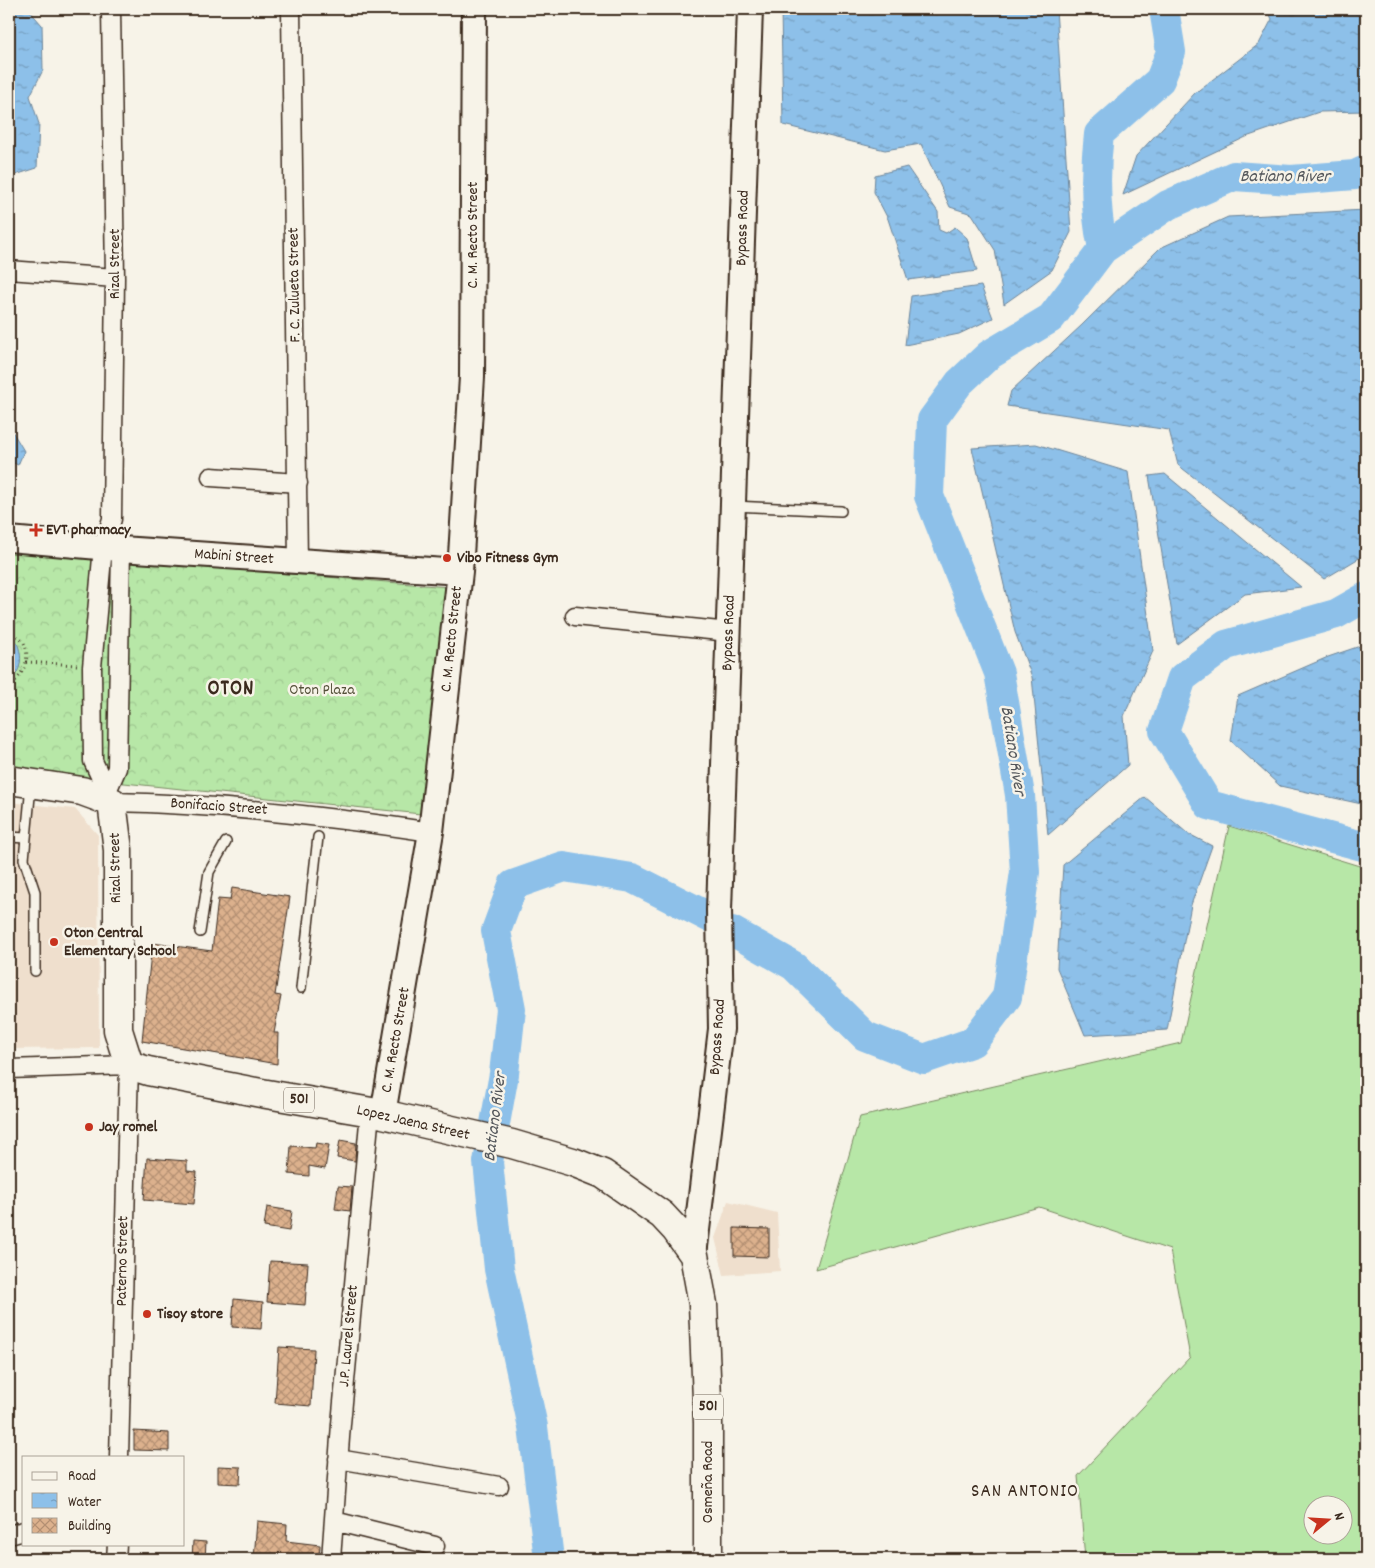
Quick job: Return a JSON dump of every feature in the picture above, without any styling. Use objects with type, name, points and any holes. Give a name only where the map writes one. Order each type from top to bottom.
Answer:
[{"type":"main road","name":"Bonifacio Street","points":[[20,782],[110,795]]},
{"type":"main road","name":"Rizal Street","points":[[110,795],[118,850],[118,1030],[129,1065]]},
{"type":"main road","name":"Lopez Jaena Street","points":[[129,1065],[148,1071],[261,1093],[376,1113],[469,1136],[512,1144],[573,1162],[603,1174],[662,1215],[676,1230],[694,1255]]},
{"type":"main road","name":"Osmeña Road","points":[[694,1255],[703,1304],[708,1424],[708,1559]]},
{"type":"street","name":"Rizal Street","points":[[110,795],[116,768],[112,548],[115,278],[111,9]]},
{"type":"street","name":"F. C. Zulueta Street","points":[[291,9],[298,562]]},
{"type":"street","name":"C. M. Recto Street","points":[[376,1113],[431,832],[460,572],[472,377],[474,9]]},
{"type":"street","name":"Bypass Road","points":[[694,1255],[722,1029],[719,910],[750,9]]},
{"type":"street","points":[[9,270],[115,278]]},
{"type":"street","points":[[211,477],[298,483]]},
{"type":"street","name":"Mabini Street","points":[[9,539],[298,562],[460,572]]},
{"type":"street","name":"Rizal Street","points":[[110,795],[93,761],[92,667],[112,548]]},
{"type":"street","points":[[575,616],[730,632]]},
{"type":"street","name":"Bonifacio Street","points":[[110,795],[315,815],[431,832]]},
{"type":"street","points":[[9,1069],[129,1065]]},
{"type":"street","name":"Paterno Street","points":[[119,1456],[129,1065]]},
{"type":"street","name":"J.P. Laurel Street","points":[[332,1559],[338,1459],[376,1113]]},
{"type":"street","points":[[338,1459],[499,1486]]},
{"type":"street","points":[[334,1521],[435,1546]]},
{"type":"street","points":[[9,1534],[22,1531]]},
{"type":"street","points":[[116,1559],[117,1546]]},
{"type":"lane","points":[[734,506],[841,511]]},
{"type":"lane","points":[[20,782],[26,838],[24,859],[34,892],[35,971]]},
{"type":"lane","points":[[9,837],[26,838]]},
{"type":"lane","points":[[301,988],[318,837]]},
{"type":"lane","points":[[200,932],[209,872],[226,842]]},
{"type":"path","points":[[9,631],[12,631],[24,643],[26,662],[20,678],[9,686]]},
{"type":"path","points":[[26,662],[92,667]]},
{"type":"shaded area","name":"Oton Central Elementary School","points":[[9,802],[75,809],[98,835],[99,1048],[9,1049]]},
{"type":"shaded area","points":[[728,1201],[777,1213],[780,1271],[724,1275],[715,1238]]},
{"type":"green space","name":"Oton Plaza","points":[[9,551],[448,587],[421,814],[9,771]]},
{"type":"green space","points":[[1229,826],[1366,868],[1366,1554],[1317,1559],[1085,1559],[1078,1476],[1190,1357],[1170,1250],[1039,1207],[816,1269],[860,1117],[1181,1043]]},
{"type":"water","points":[[9,9],[28,9],[42,25],[43,70],[30,96],[39,124],[37,168],[9,177]]},
{"type":"water","points":[[781,9],[1056,9],[1071,232],[1052,270],[1004,304],[995,250],[972,214],[950,207],[921,144],[885,150],[783,125]]},
{"type":"water","points":[[1267,9],[1366,9],[1366,111],[1319,112],[1246,137],[1123,195],[1136,156],[1195,93],[1259,44],[1272,19]]},
{"type":"water","points":[[907,167],[938,212],[939,230],[946,233],[955,227],[967,238],[977,271],[908,280],[888,219],[874,192],[875,175]]},
{"type":"water","points":[[1366,210],[1366,554],[1324,579],[1178,465],[1169,430],[1007,406],[1011,391],[1082,325],[1160,248],[1228,217]]},
{"type":"water","points":[[981,286],[993,318],[959,334],[905,345],[911,296]]},
{"type":"water","points":[[9,426],[24,451],[18,465],[9,461]]},
{"type":"water","points":[[1036,444],[1128,472],[1153,651],[1124,716],[1128,765],[1048,835],[1032,677],[1015,632],[972,448]]},
{"type":"water","points":[[1165,474],[1301,587],[1245,594],[1177,644],[1149,476]]},
{"type":"water","points":[[9,637],[17,643],[21,658],[17,673],[9,681]]},
{"type":"water","points":[[1366,644],[1366,805],[1280,786],[1231,741],[1238,696],[1328,657]]},
{"type":"water","points":[[1145,797],[1187,833],[1212,846],[1191,905],[1167,1030],[1085,1035],[1057,968],[1063,865]]},
{"type":"building","points":[[232,888],[290,897],[275,995],[281,996],[274,1033],[278,1033],[277,1064],[142,1041],[152,943],[212,951],[218,899],[230,900]]},
{"type":"building","points":[[340,1140],[356,1143],[355,1161],[337,1158]]},
{"type":"building","points":[[316,1143],[329,1145],[325,1169],[309,1166],[309,1176],[289,1174],[291,1146],[315,1148]]},
{"type":"building","points":[[147,1158],[187,1161],[187,1171],[197,1172],[194,1204],[144,1200]]},
{"type":"building","points":[[338,1186],[352,1187],[350,1211],[335,1209]]},
{"type":"building","points":[[267,1207],[292,1211],[289,1231],[264,1227]]},
{"type":"building","points":[[734,1228],[769,1229],[769,1257],[734,1256]]},
{"type":"building","points":[[270,1261],[308,1263],[305,1305],[267,1302]]},
{"type":"building","points":[[234,1299],[263,1302],[261,1329],[232,1327]]},
{"type":"building","points":[[279,1347],[314,1349],[311,1406],[275,1403]]},
{"type":"building","points":[[134,1431],[169,1433],[169,1451],[134,1450]]},
{"type":"building","points":[[218,1466],[241,1467],[240,1484],[218,1483]]},
{"type":"building","points":[[257,1521],[287,1524],[286,1541],[320,1545],[319,1559],[254,1559]]},
{"type":"building","points":[[193,1541],[206,1542],[205,1559],[192,1559]]},
{"type":"waterway","name":"Batiano River","points":[[732,931],[794,966],[865,1036],[924,1059],[973,1042],[1007,997],[1025,872],[1020,795],[999,673],[929,496],[932,420],[959,383],[989,355],[1051,318],[1103,249],[1096,192],[1099,134],[1160,80],[1171,52],[1164,9]]},
{"type":"waterway","name":"Batiano River","points":[[1103,249],[1168,205],[1234,176],[1291,180],[1355,175],[1366,170]]},
{"type":"waterway","name":"Batiano River","points":[[1366,597],[1336,614],[1226,645],[1182,678],[1164,731],[1209,805],[1366,847]]},
{"type":"waterway","name":"Batiano River","points":[[549,1559],[533,1427],[499,1269],[488,1162],[504,1074],[511,1009],[496,931],[513,885],[564,867],[632,878],[709,917]]},
{"type":"place","name":"EVT pharmacy","points":[[36,530]]},
{"type":"place","name":"Vibo Fitness Gym","points":[[447,558]]},
{"type":"place","name":"Oton Central Elementary School","points":[[54,942]]},
{"type":"place","name":"Jay romel","points":[[89,1127]]},
{"type":"place","name":"Tisoy store","points":[[147,1314]]},
{"type":"district","name":"OTON","points":[[231,690]]},
{"type":"district","name":"SAN ANTONIO","points":[[1025,1492]]}]
